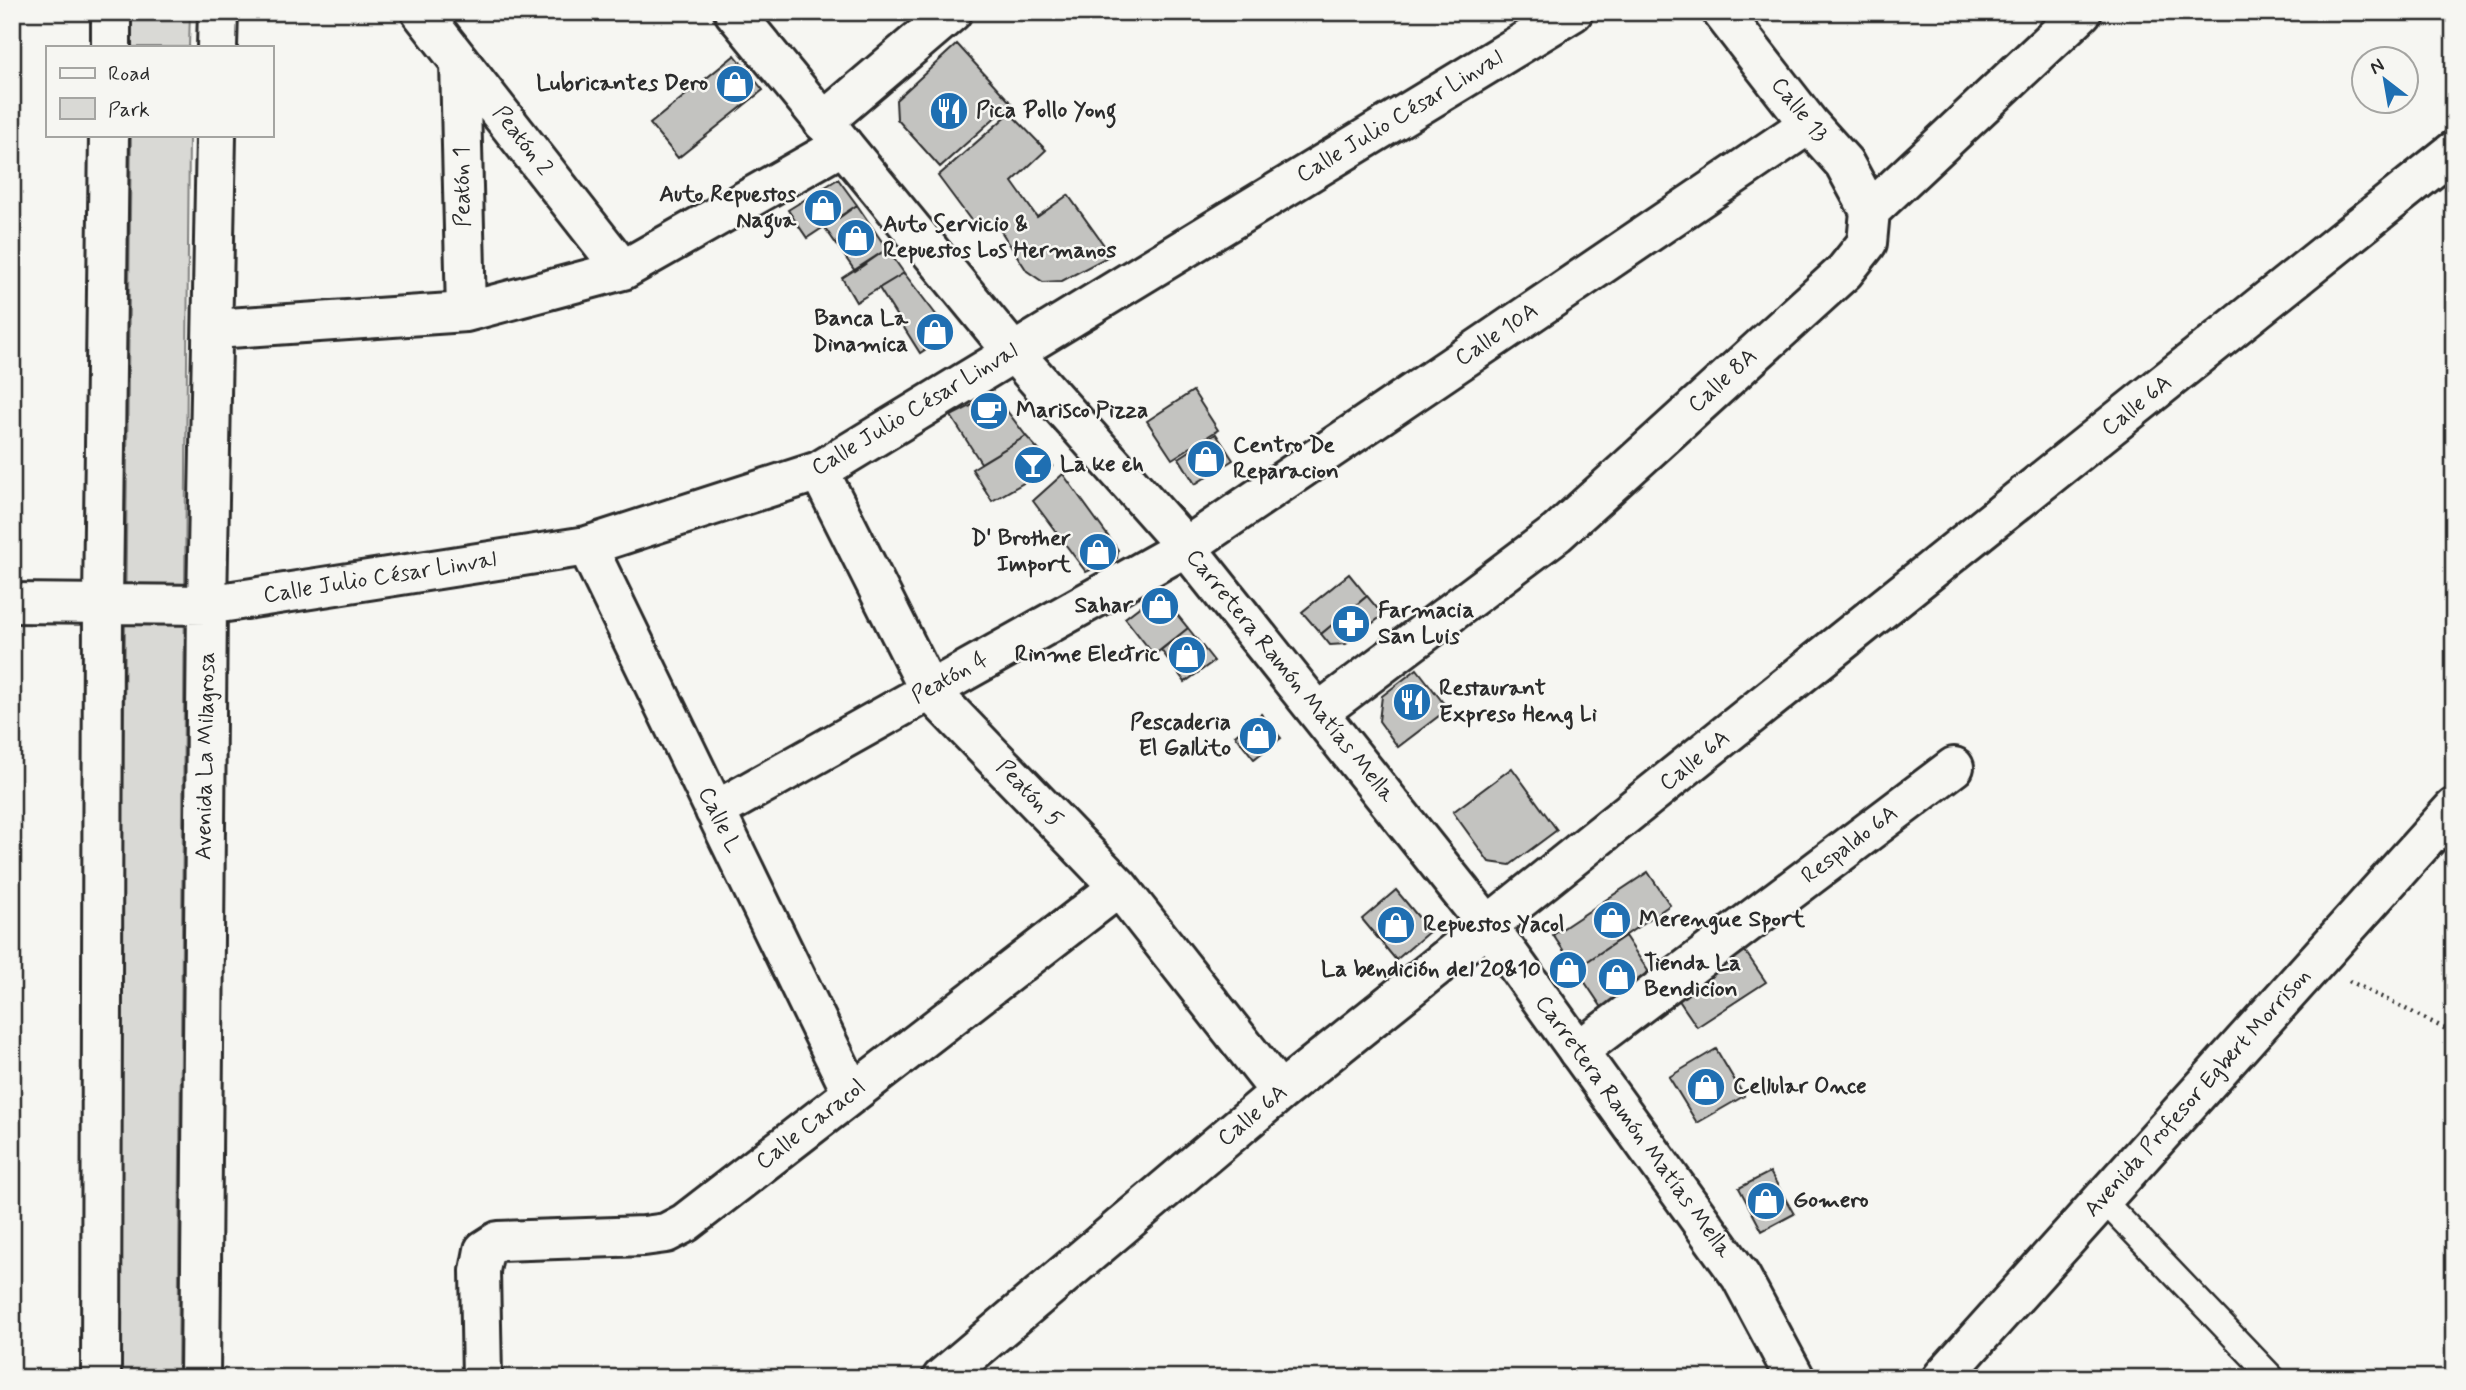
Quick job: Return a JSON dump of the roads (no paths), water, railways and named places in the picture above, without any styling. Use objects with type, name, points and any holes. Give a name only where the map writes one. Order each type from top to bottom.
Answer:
[{"type":"street","points":[[111,12],[111,46]]},
{"type":"street","points":[[217,46],[218,12]]},
{"type":"street","name":"Peatón 2","points":[[421,12],[623,270]]},
{"type":"street","name":"Carretera Ramón Matías Mella","points":[[734,12],[1013,352],[1186,547],[1489,927],[1741,1277],[1796,1378]]},
{"type":"street","points":[[214,329],[466,312],[623,270],[833,134],[952,12]]},
{"type":"street","name":"Calle Julio César Linval","points":[[12,603],[208,605],[587,546],[818,471],[1573,12]]},
{"type":"street","name":"Calle 13","points":[[1723,12],[1809,124],[1844,163],[1870,211]]},
{"type":"street","points":[[1870,211],[2082,12]]},
{"type":"street","name":"Peatón 1","points":[[460,62],[466,312]]},
{"type":"street","name":"Calle 10A","points":[[1186,547],[1809,124]]},
{"type":"street","points":[[101,1378],[103,602],[109,136]]},
{"type":"street","name":"Avenida La Milagrosa","points":[[200,1378],[216,136]]},
{"type":"street","name":"Calle 6A","points":[[942,1378],[1280,1093],[2454,151]]},
{"type":"street","name":"Calle 8A","points":[[1319,712],[1557,533],[1843,272],[1867,243],[1870,211]]},
{"type":"street","name":"Peatón 5","points":[[818,471],[929,690],[1119,887],[1280,1093]]},
{"type":"street","name":"Calle L","points":[[587,546],[852,1093]]},
{"type":"street","name":"Peatón 4","points":[[715,811],[1186,547]]},
{"type":"street","name":"Respaldo 6A","points":[[1578,1051],[1954,767]]},
{"type":"street","name":"Avenida Profesor Egbert Morrison","points":[[1942,1378],[2454,808]]},
{"type":"street","name":"Calle Caracol","points":[[482,1378],[480,1271],[484,1250],[498,1241],[666,1233],[685,1223],[1119,887]]},
{"type":"lane","points":[[2102,1199],[2273,1378]]},
{"type":"place","name":"Lubricantes Dero","points":[[735,84]]},
{"type":"place","name":"Pica Pollo Yong","points":[[949,111]]},
{"type":"place","name":"Auto Repuestos Nagua","points":[[823,208]]},
{"type":"place","name":"Auto Servicio & Repuestos Los Hermanos","points":[[856,238]]},
{"type":"place","name":"Banca La Dinamica","points":[[935,332]]},
{"type":"place","name":"Marisco Pizza","points":[[989,411]]},
{"type":"place","name":"Centro De Reparacion","points":[[1206,459]]},
{"type":"place","name":"La ke eh","points":[[1033,465]]},
{"type":"place","name":"D' Brother Import","points":[[1098,552]]},
{"type":"place","name":"Sahar","points":[[1160,606]]},
{"type":"place","name":"Farmacia San Luis","points":[[1351,624]]},
{"type":"place","name":"Rinme Electric","points":[[1187,655]]},
{"type":"place","name":"Restaurant Expreso Heng Li","points":[[1412,702]]},
{"type":"place","name":"Pescaderia El Gallito","points":[[1258,736]]},
{"type":"place","name":"Merengue Sport","points":[[1612,920]]},
{"type":"place","name":"Repuestos Yacol","points":[[1396,925]]},
{"type":"place","name":"La bendición del 20&10","points":[[1568,970]]},
{"type":"place","name":"Tienda La Bendicion","points":[[1617,977]]},
{"type":"place","name":"Cellular Once","points":[[1706,1087]]},
{"type":"place","name":"Gomero","points":[[1766,1201]]}]
